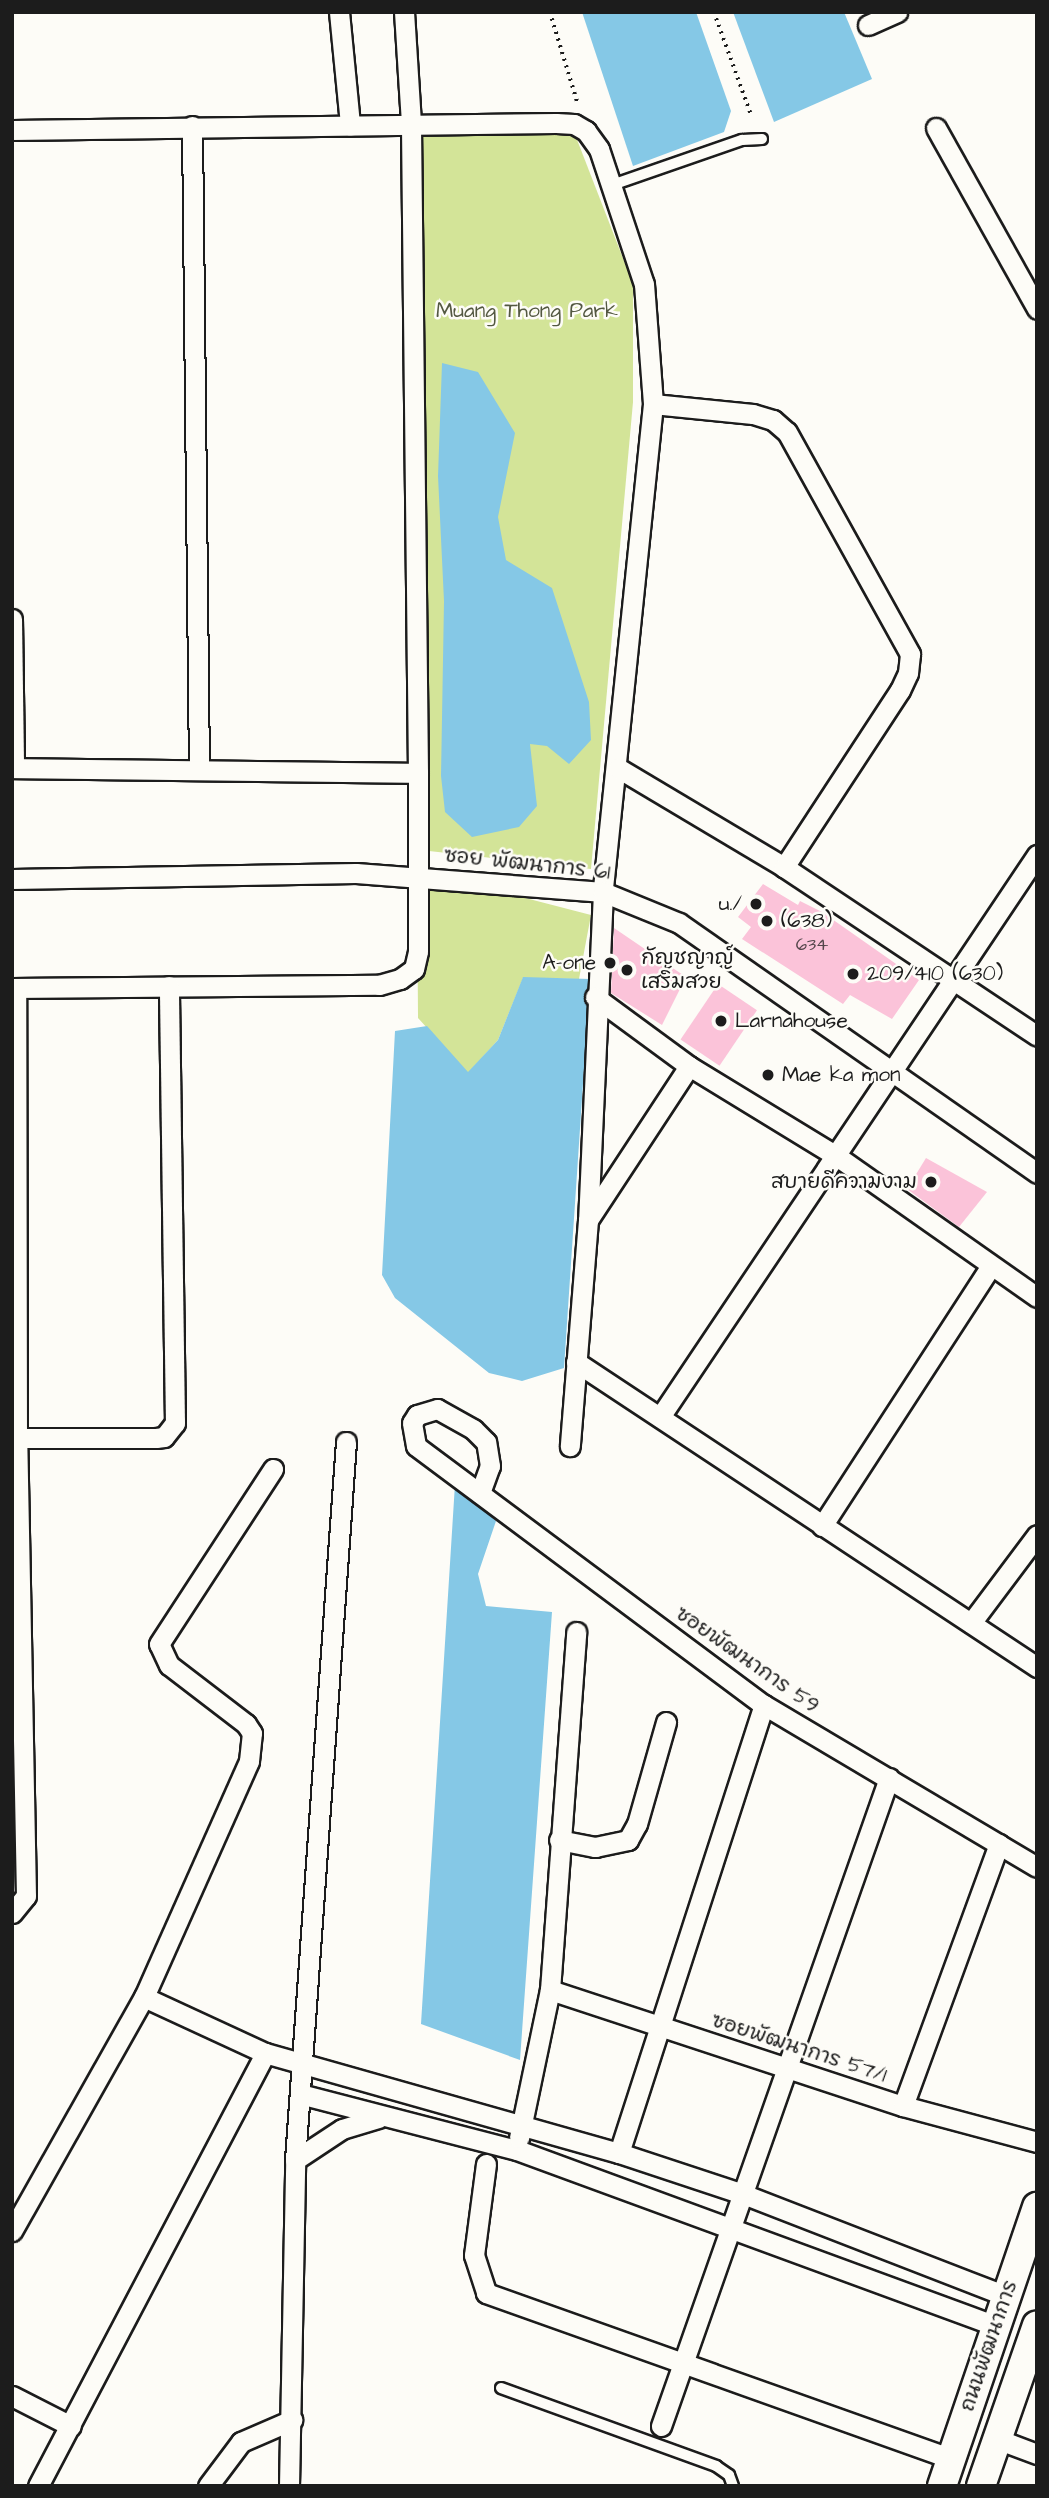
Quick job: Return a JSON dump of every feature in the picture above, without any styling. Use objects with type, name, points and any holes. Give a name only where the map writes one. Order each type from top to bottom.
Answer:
[{"type":"main road","name":"ถนนพัฒนาการ","points":[[942,2486],[1037,2207]]},
{"type":"main road","name":"ถนนพัฒนาการ","points":[[981,2486],[1037,2325]]},
{"type":"main road","points":[[962,2426],[997,2439]]},
{"type":"street","points":[[339,12],[350,125]]},
{"type":"street","points":[[12,1913],[26,1896],[17,1438],[14,988],[379,985],[400,979],[414,969],[418,951],[411,123],[404,12]]},
{"type":"street","points":[[868,25],[897,12]]},
{"type":"street","points":[[12,130],[556,123],[586,131],[599,149],[644,284],[653,404],[618,768],[603,892],[595,997],[588,1220],[570,1446]]},
{"type":"street","points":[[192,126],[199,770]]},
{"type":"street","points":[[936,128],[1037,309]]},
{"type":"street","points":[[653,404],[753,414],[773,420],[787,432],[910,654],[908,673],[900,690],[783,867]]},
{"type":"street","points":[[12,619],[13,768],[418,773]]},
{"type":"street","points":[[618,768],[783,867],[954,984],[1037,1036]]},
{"type":"street","points":[[660,1417],[835,1155],[954,984],[1037,855]]},
{"type":"street","name":"ซอย พัฒนาการ 61","points":[[12,878],[418,875],[603,892],[678,923],[1037,1173]]},
{"type":"street","points":[[17,1438],[156,1438],[164,1437],[175,1423],[169,986]]},
{"type":"street","points":[[595,997],[689,1066],[835,1155],[1037,1297]]},
{"type":"street","points":[[588,1220],[689,1066]]},
{"type":"street","points":[[822,1526],[991,1266]]},
{"type":"street","points":[[576,1362],[1037,1667]]},
{"type":"street","name":"ซอยพัฒนาการ 59","points":[[480,1493],[490,1466],[486,1442],[473,1429],[437,1409],[417,1415],[412,1423],[416,1446],[764,1704],[1037,1867]]},
{"type":"street","points":[[289,2486],[295,2160],[300,2065],[346,1442]]},
{"type":"street","points":[[12,2231],[144,1997],[252,1746],[246,1724],[169,1665],[159,1644],[273,1469]]},
{"type":"street","points":[[971,1623],[1037,1535]]},
{"type":"street","points":[[517,2150],[550,1990],[576,1632]]},
{"type":"street","points":[[619,2153],[764,1704]]},
{"type":"street","points":[[559,1840],[595,1847],[628,1840],[637,1824],[666,1722]]},
{"type":"street","points":[[661,2426],[888,1778]]},
{"type":"street","points":[[903,2106],[999,1844]]},
{"type":"street","name":"ซอยพัฒนาการ 57/1","points":[[550,1990],[903,2106],[1037,2142]]},
{"type":"street","points":[[144,1997],[265,2053],[619,2153],[743,2194],[1006,2296]]},
{"type":"street","points":[[38,2486],[265,2053]]},
{"type":"street","points":[[300,2094],[380,2118],[517,2150],[619,2184],[729,2230],[996,2326]]},
{"type":"street","points":[[295,2160],[342,2129],[380,2118]]},
{"type":"street","points":[[486,2164],[474,2255],[486,2293],[951,2459]]},
{"type":"street","points":[[12,2396],[71,2426]]},
{"type":"street","points":[[208,2486],[240,2442],[292,2420]]},
{"type":"street","points":[[997,2439],[1037,2454]]},
{"type":"lane","points":[[612,185],[742,140],[762,139]]},
{"type":"lane","points":[[501,2388],[716,2466],[729,2475],[733,2486]]},
{"type":"path","points":[[550,12],[586,131]]},
{"type":"path","points":[[714,12],[751,114]]},
{"type":"green space","name":"Muang Thong Park","points":[[569,119],[633,284],[633,402],[591,869],[420,850],[419,130]]},
{"type":"green space","points":[[417,870],[591,915],[579,979],[523,978],[498,1040],[468,1073],[418,1018]]},
{"type":"water","points":[[582,12],[696,12],[731,111],[724,132],[633,166]]},
{"type":"water","points":[[733,12],[844,12],[872,79],[774,122]]},
{"type":"water","points":[[442,363],[478,372],[515,433],[498,517],[506,560],[552,588],[589,702],[591,740],[569,764],[547,746],[530,744],[537,806],[519,827],[472,837],[445,812],[441,776],[444,601],[438,476]]},
{"type":"water","points":[[523,977],[590,979],[564,1368],[522,1381],[489,1373],[395,1298],[382,1275],[395,1031],[427,1026],[468,1072],[498,1040]]},
{"type":"water","points":[[455,1484],[496,1521],[478,1574],[486,1606],[552,1612],[520,2060],[421,2024]]},
{"type":"building","points":[[763,884],[798,905],[800,901],[822,912],[919,980],[892,1019],[850,995],[843,1004],[742,939],[751,927],[738,917]]},
{"type":"building","points":[[614,928],[686,977],[662,1025],[611,993]]},
{"type":"building","name":"Larnahouse","points":[[718,984],[757,1010],[719,1066],[681,1040]]},
{"type":"building","points":[[926,1158],[987,1192],[959,1227],[907,1189]]},
{"type":"place","name":"u./","points":[[756,904]]},
{"type":"place","name":"(638)","points":[[767,921]]},
{"type":"place","name":"A-one","points":[[610,963]]},
{"type":"place","name":"กัญชญาญ์ เสริมสวย","points":[[627,970]]},
{"type":"place","name":"209/410 (630)","points":[[853,974]]},
{"type":"place","name":"Larnahouse","points":[[721,1021]]},
{"type":"place","name":"Mae ka mon","points":[[768,1075]]},
{"type":"place","name":"สบายดีความงาม","points":[[931,1182]]}]
